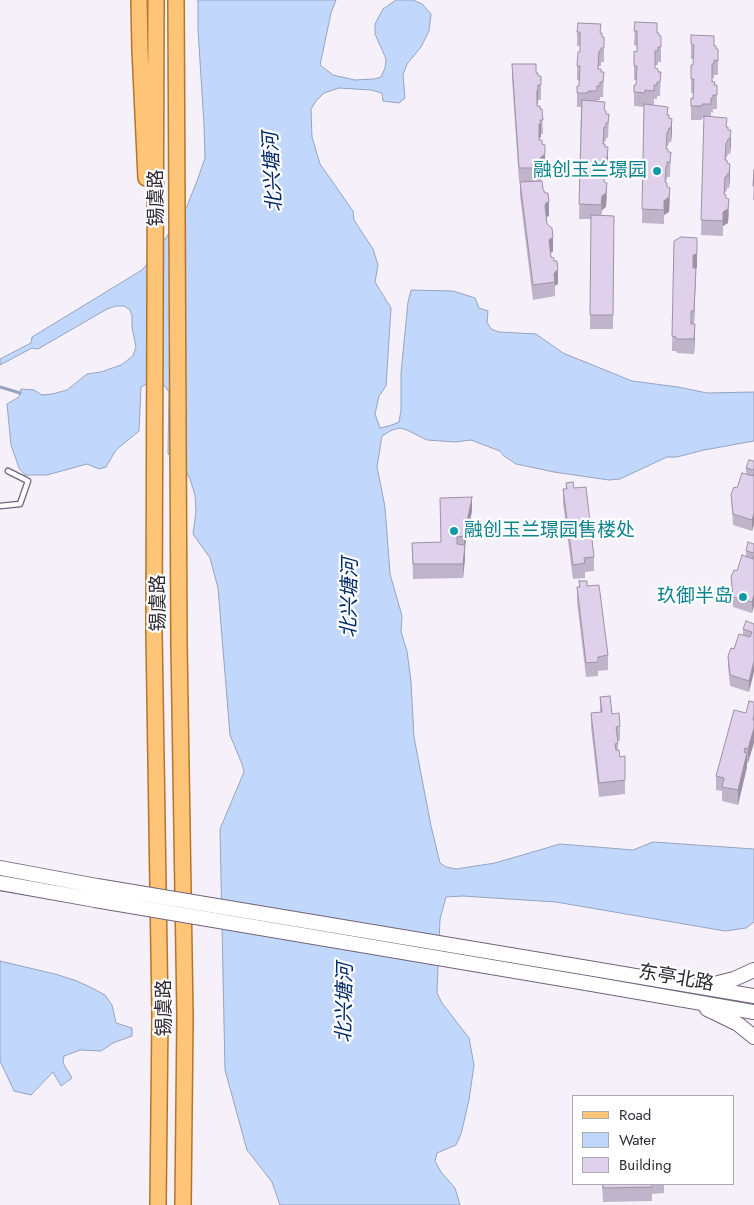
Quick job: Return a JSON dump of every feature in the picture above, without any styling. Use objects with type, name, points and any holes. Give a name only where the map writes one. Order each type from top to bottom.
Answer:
[{"type":"main road","points":[[139,0],[146,178],[155,295]]},
{"type":"main road","name":"锡虞路","points":[[156,0],[154,632],[160,1016],[158,1205]]},
{"type":"main road","name":"锡虞路","points":[[176,0],[179,644],[186,1016],[183,1205]]},
{"type":"main road","points":[[0,868],[96,893]]},
{"type":"main road","points":[[0,883],[96,893]]},
{"type":"main road","name":"东亭北路","points":[[96,893],[594,969],[754,996]]},
{"type":"main road","name":"东亭北路","points":[[96,893],[754,1012]]},
{"type":"main road","points":[[702,986],[734,980],[754,970]]},
{"type":"main road","points":[[676,998],[718,1014],[738,1024],[754,1037]]},
{"type":"lane","points":[[0,506],[20,504],[28,481],[8,471]]},
{"type":"water","name":"北兴塘河","points":[[198,0],[336,0],[331,13],[320,65],[333,75],[355,80],[381,77],[385,68],[386,59],[375,34],[375,24],[383,9],[396,0],[413,0],[422,4],[431,14],[429,31],[421,47],[407,64],[403,75],[405,98],[399,103],[383,101],[382,93],[371,90],[339,88],[324,93],[311,109],[312,137],[320,164],[353,211],[354,220],[373,249],[378,265],[375,282],[391,308],[386,386],[379,396],[375,414],[380,428],[399,422],[401,410],[401,373],[408,302],[411,290],[453,291],[475,298],[479,308],[488,311],[487,322],[491,329],[499,332],[536,334],[563,353],[632,381],[707,393],[754,392],[754,441],[677,457],[667,457],[620,479],[609,480],[516,464],[500,451],[471,440],[455,442],[427,440],[400,428],[382,436],[377,467],[385,507],[390,574],[402,616],[401,632],[407,651],[411,682],[414,737],[440,863],[446,867],[456,869],[495,863],[560,844],[633,850],[653,842],[754,849],[754,922],[746,928],[725,931],[556,902],[463,896],[446,897],[440,919],[437,993],[442,1003],[469,1038],[474,1065],[469,1100],[461,1134],[456,1145],[437,1153],[435,1161],[441,1172],[455,1188],[460,1205],[280,1205],[272,1182],[247,1150],[225,1070],[220,829],[244,772],[230,735],[218,588],[210,558],[193,534],[196,511],[195,495],[190,479],[183,465],[168,454],[169,392],[164,385],[148,383],[141,387],[139,431],[116,450],[106,467],[99,469],[87,464],[47,475],[25,475],[19,468],[11,445],[7,404],[19,397],[21,389],[34,390],[42,395],[67,390],[87,374],[101,372],[121,365],[133,356],[136,347],[130,310],[124,306],[116,306],[107,309],[38,349],[32,348],[0,365],[0,359],[31,343],[32,337],[142,270],[154,256],[187,206],[205,158]]},
{"type":"water","points":[[0,961],[77,981],[105,995],[112,1005],[116,1023],[132,1028],[132,1036],[113,1043],[101,1051],[80,1050],[64,1056],[63,1063],[72,1078],[61,1086],[53,1072],[31,1095],[14,1091],[0,1061]]},
{"type":"building","points":[[635,22],[657,23],[657,33],[661,36],[661,47],[658,47],[658,51],[655,51],[655,68],[658,69],[658,72],[661,72],[660,82],[654,85],[654,91],[645,90],[645,93],[634,92],[637,66],[634,66],[634,51],[637,52],[637,31],[634,31]]},
{"type":"building","points":[[578,23],[601,24],[600,33],[604,37],[604,48],[601,48],[601,51],[599,51],[598,69],[604,72],[603,82],[600,82],[600,86],[597,86],[597,91],[588,91],[588,93],[577,93],[580,66],[577,66],[578,52],[580,52],[580,32],[577,32]]},
{"type":"building","points":[[691,35],[714,36],[714,46],[718,49],[718,61],[714,60],[714,64],[712,64],[712,82],[715,82],[714,85],[717,85],[717,95],[713,95],[713,98],[711,98],[711,104],[702,104],[702,106],[691,106],[694,79],[691,79],[691,65],[693,65],[694,45],[691,44]]},
{"type":"building","points":[[512,64],[536,64],[536,73],[538,73],[538,76],[541,76],[541,85],[538,85],[537,90],[537,106],[540,106],[540,109],[542,109],[543,120],[540,120],[541,123],[539,124],[539,140],[542,140],[542,144],[545,145],[545,154],[540,158],[541,168],[519,168]]},
{"type":"building","points":[[582,100],[605,102],[604,110],[606,114],[609,114],[608,123],[604,127],[603,144],[605,144],[605,147],[608,147],[607,158],[603,161],[602,178],[607,183],[606,193],[602,196],[601,205],[579,204]]},
{"type":"building","name":"融创玉兰璟园","points":[[644,104],[668,107],[667,115],[672,119],[671,128],[667,132],[666,149],[668,149],[668,152],[671,152],[670,162],[667,162],[666,166],[665,182],[667,187],[670,188],[669,197],[664,201],[664,210],[642,209]]},
{"type":"building","points":[[704,116],[727,118],[726,127],[728,127],[728,130],[731,130],[730,139],[726,143],[725,160],[730,164],[729,174],[725,177],[724,194],[729,199],[728,209],[723,212],[723,221],[701,220]]},
{"type":"building","points":[[542,181],[545,193],[548,193],[549,202],[545,206],[547,224],[552,228],[553,237],[549,240],[551,257],[554,258],[554,261],[557,261],[558,270],[554,274],[555,282],[533,285],[520,182]]},
{"type":"building","points":[[591,215],[614,216],[613,315],[590,315]]},
{"type":"building","points":[[681,237],[697,238],[697,254],[693,255],[693,268],[696,268],[694,311],[691,311],[691,324],[695,324],[694,339],[677,339],[672,336],[674,241]]},
{"type":"building","points":[[749,460],[754,461],[754,470],[746,468]]},
{"type":"building","points":[[742,473],[753,476],[754,474],[754,513],[752,520],[733,514],[731,494],[734,487],[737,488]]},
{"type":"building","points":[[573,482],[574,488],[586,487],[594,557],[584,558],[585,563],[573,565],[563,489],[567,489],[566,483]]},
{"type":"building","name":"融创玉兰璟园售楼处","points":[[472,497],[464,536],[457,537],[457,544],[465,545],[463,564],[413,564],[412,543],[441,542],[440,498]]},
{"type":"building","points":[[748,542],[754,544],[754,553],[746,551]]},
{"type":"building","name":"玖御半岛","points":[[742,555],[753,559],[754,555],[754,594],[752,602],[733,597],[731,577],[734,570],[737,571]]},
{"type":"building","points":[[579,581],[587,581],[587,586],[599,585],[608,655],[598,657],[598,662],[586,663],[577,587],[580,587]]},
{"type":"building","points":[[746,621],[754,624],[754,661],[749,681],[730,675],[728,656],[731,648],[734,649],[739,634],[750,637],[752,632],[743,629]]},
{"type":"building","points":[[610,696],[612,714],[619,713],[620,726],[616,727],[618,743],[615,744],[616,750],[619,750],[620,757],[625,756],[625,780],[599,783],[591,713],[602,712],[600,697]]},
{"type":"building","points":[[749,701],[754,702],[754,728],[748,749],[745,748],[744,752],[747,753],[738,790],[722,787],[724,778],[716,776],[734,710],[746,713]]},
{"type":"building","points":[[603,1185],[652,1185],[652,1187],[603,1188]]},
{"type":"waterway","points":[[0,387],[20,393]]},
{"type":"place","name":"融创玉兰璟园","points":[[657,171]]},
{"type":"place","name":"融创玉兰璟园售楼处","points":[[454,531]]},
{"type":"place","name":"玖御半岛","points":[[743,597]]}]
